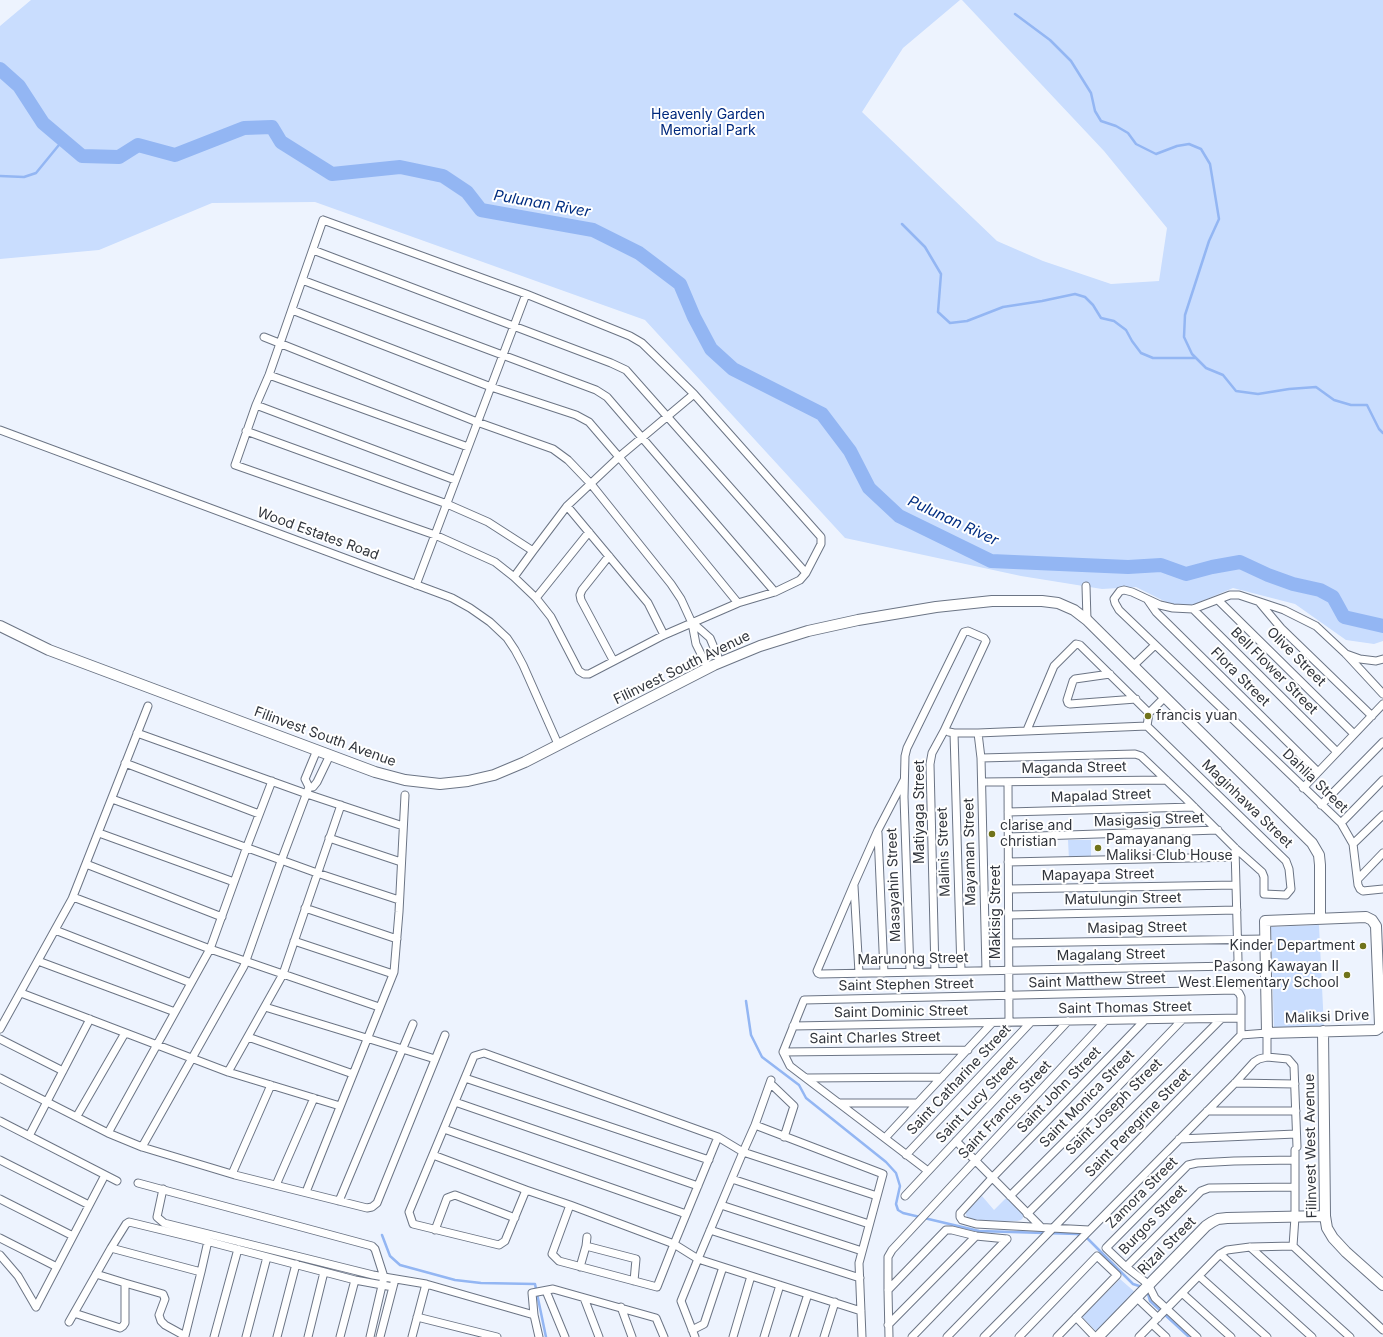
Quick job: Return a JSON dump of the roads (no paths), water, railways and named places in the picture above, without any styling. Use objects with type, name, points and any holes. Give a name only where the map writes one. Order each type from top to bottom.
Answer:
[{"type":"street","points":[[323,220],[526,294],[630,336],[642,343],[694,394],[821,537],[821,544],[806,573],[800,580],[775,592],[738,603],[664,635],[589,674],[584,674],[579,671],[551,617],[536,598],[514,577],[495,562],[435,535],[235,465],[246,431],[269,375],[312,250],[323,220]]},
{"type":"street","points":[[312,250],[611,362],[626,370],[806,573]]},
{"type":"street","points":[[302,280],[596,390],[607,397],[775,592]]},
{"type":"street","points":[[416,585],[526,294]]},
{"type":"street","points":[[292,310],[491,387],[576,415],[589,422],[738,603]]},
{"type":"street","points":[[264,338],[280,343],[477,422],[553,449],[568,460],[591,484],[671,584],[681,599],[692,623],[696,644],[708,668]]},
{"type":"street","points":[[269,375],[468,447]]},
{"type":"street","points":[[514,577],[567,506],[619,457],[694,394]]},
{"type":"street","points":[[256,405],[455,480]]},
{"type":"street","name":"Wood Estates Road","points":[[0,430],[452,598],[470,608],[490,622],[507,638],[523,665],[558,744]]},
{"type":"street","points":[[246,431],[447,504],[488,522],[533,551]]},
{"type":"street","points":[[567,506],[648,603],[664,635]]},
{"type":"street","points":[[536,598],[589,532]]},
{"type":"street","points":[[609,556],[582,590],[580,595],[614,660]]},
{"type":"street","points":[[1086,586],[1087,620]]},
{"type":"street","name":"Dahlia Street","points":[[1146,598],[1124,590],[1120,591],[1114,600],[1119,610],[1340,823],[1353,844],[1358,879]]},
{"type":"street","points":[[1146,598],[1172,608],[1193,609],[1230,595],[1239,595],[1284,610],[1316,626],[1346,654],[1383,694]]},
{"type":"street","name":"Flora Street","points":[[1146,598],[1156,612],[1318,772]]},
{"type":"street","name":"Filinvest South Avenue","points":[[0,626],[49,650],[376,772],[405,780],[440,784],[468,781],[494,775],[525,762],[720,662],[760,646],[808,631],[858,620],[936,607],[992,601],[1042,600],[1058,603],[1074,610],[1087,620],[1312,843],[1319,855],[1320,919]]},
{"type":"street","name":"Olive Street","points":[[1218,600],[1354,734]]},
{"type":"street","points":[[1259,602],[1281,628],[1372,716]]},
{"type":"street","name":"Bell Flower Street","points":[[1193,609],[1337,752]]},
{"type":"street","points":[[692,623],[710,638],[720,662]]},
{"type":"street","name":"Masayahin Street","points":[[910,972],[904,797],[905,756],[907,748],[964,632],[968,631],[984,638],[986,641]]},
{"type":"street","name":"Matiyaga Street","points":[[935,972],[930,764],[932,753],[944,731],[986,641]]},
{"type":"street","points":[[1027,730],[1054,666],[1076,644],[1080,645],[1136,699],[1148,713]]},
{"type":"street","points":[[1133,666],[1155,645]]},
{"type":"street","points":[[1346,654],[1360,659],[1376,661],[1383,659]]},
{"type":"street","points":[[1110,674],[1073,680],[1067,700],[1068,703],[1136,699]]},
{"type":"street","points":[[944,731],[954,733],[978,733],[1147,726],[1148,713],[1164,697]]},
{"type":"street","points":[[1303,788],[1383,704]]},
{"type":"street","points":[[0,1029],[73,897],[148,706]]},
{"type":"street","name":"Maginhawa Street","points":[[1147,726],[1286,861],[1289,868],[1291,889],[1289,892],[1286,895],[1264,894],[1264,877],[1262,872],[1235,848]]},
{"type":"street","points":[[137,733],[272,781],[308,790],[341,805],[403,826]]},
{"type":"street","name":"Malinis Street","points":[[954,733],[961,971]]},
{"type":"street","name":"Mayaman Street","points":[[978,733],[982,782],[986,971]]},
{"type":"street","points":[[1321,805],[1383,742]]},
{"type":"street","points":[[142,1147],[246,962],[308,790],[305,779],[317,750]]},
{"type":"street","points":[[981,758],[1135,754],[1141,756],[1194,806],[1235,848],[1238,939]]},
{"type":"street","points":[[308,790],[317,782],[330,755]]},
{"type":"street","points":[[125,763],[260,814]]},
{"type":"street","points":[[859,973],[854,884],[878,830],[904,780]]},
{"type":"street","name":"Maganda Street","points":[[982,782],[1166,780]]},
{"type":"street","points":[[1340,823],[1383,780]]},
{"type":"street","points":[[108,1133],[210,949],[246,847],[272,781]]},
{"type":"street","name":"Makisig Street","points":[[1008,782],[1009,1023]]},
{"type":"street","points":[[306,1192],[393,974],[397,939],[405,795]]},
{"type":"street","points":[[112,799],[317,873],[399,900]]},
{"type":"street","points":[[228,1072],[283,974],[341,805]]},
{"type":"street","name":"Mapalad Street","points":[[1008,812],[1194,806]]},
{"type":"street","points":[[1353,844],[1383,814]]},
{"type":"street","points":[[878,830],[884,973]]},
{"type":"street","name":"Masigasig Street","points":[[1008,837],[1218,830]]},
{"type":"street","points":[[99,833],[234,882]]},
{"type":"street","points":[[329,838],[401,862]]},
{"type":"street","points":[[1383,853],[1358,879],[1358,885],[1363,891],[1383,889]]},
{"type":"street","points":[[1008,862],[1235,857]]},
{"type":"street","points":[[86,864],[222,917]]},
{"type":"street","name":"Marunong Street","points":[[854,884],[817,971],[818,973],[1009,970]]},
{"type":"street","name":"Mapayapa Street","points":[[1008,889],[1236,885]]},
{"type":"street","points":[[73,897],[246,962],[379,1007]]},
{"type":"street","points":[[305,908],[397,939]]},
{"type":"street","name":"Matulungin Street","points":[[1009,915],[1237,910]]},
{"type":"street","name":"Maliksi Drive","points":[[1366,917],[1372,920],[1380,935],[1379,1028],[1376,1030],[1267,1033],[1265,921],[1366,917]]},
{"type":"street","points":[[55,930],[191,983]]},
{"type":"street","name":"Magalang Street","points":[[1009,970],[1233,966],[1237,964],[1238,960],[1238,939]]},
{"type":"street","name":"Masipag Street","points":[[1009,943],[1265,939]]},
{"type":"street","points":[[294,941],[393,974]]},
{"type":"street","points":[[38,961],[175,1012]]},
{"type":"street","name":"Saint Matthew Street","points":[[1009,996],[1235,990],[1241,997],[1241,1035]]},
{"type":"street","points":[[21,993],[228,1072],[340,1106]]},
{"type":"street","name":"Saint Stephen Street","points":[[793,1026],[804,1000],[1009,996]]},
{"type":"street","points":[[265,1007],[435,1059]]},
{"type":"street","name":"Saint Thomas Street","points":[[1009,1023],[1241,1018]]},
{"type":"street","points":[[29,1136],[90,1019]]},
{"type":"street","name":"Saint Joseph Street","points":[[1027,1214],[1220,1019]]},
{"type":"street","name":"Saint John Street","points":[[1040,1226],[976,1224],[962,1220],[960,1213],[1144,1020]]},
{"type":"street","name":"Saint Monica Street","points":[[1010,1196],[1084,1122],[1182,1020]]},
{"type":"street","name":"Saint Francis Street","points":[[889,1337],[888,1258],[892,1250],[1106,1021]]},
{"type":"street","name":"Saint Catharine Street","points":[[906,1155],[1031,1022]]},
{"type":"street","name":"Saint Lucy Street","points":[[905,1196],[1068,1022]]},
{"type":"street","points":[[885,1138],[992,1023]]},
{"type":"street","name":"Saint Dominic Street","points":[[793,1026],[1009,1023]]},
{"type":"street","points":[[339,1201],[413,1024]]},
{"type":"street","points":[[793,1026],[783,1052],[790,1066],[928,1171]]},
{"type":"street","name":"Filinvest West Avenue","points":[[1323,1031],[1325,1216],[1328,1228],[1333,1238],[1346,1252],[1383,1285]]},
{"type":"street","points":[[77,1116],[125,1033]]},
{"type":"street","points":[[1241,1035],[1267,1033],[1267,1057]]},
{"type":"street","points":[[0,1078],[108,1133],[142,1147],[232,1174],[367,1208],[372,1207],[377,1203],[445,1035]]},
{"type":"street","name":"Saint Peregrine Street","points":[[947,1337],[1241,1035]]},
{"type":"street","points":[[248,1037],[353,1074]]},
{"type":"street","points":[[0,1039],[63,1071]]},
{"type":"street","name":"Saint Charles Street","points":[[783,1052],[968,1050]]},
{"type":"street","points":[[526,1190],[505,1241],[499,1245],[413,1224],[409,1212],[474,1056],[484,1053],[718,1137],[743,1152],[877,1196]]},
{"type":"street","points":[[984,1337],[1254,1062],[1267,1057],[1288,1059],[1294,1066],[1296,1149],[1293,1246]]},
{"type":"street","points":[[807,1078],[942,1077]]},
{"type":"street","points":[[465,1078],[709,1160]]},
{"type":"street","points":[[723,1266],[704,1324],[694,1333],[681,1301],[755,1126],[770,1081],[794,1106],[784,1136]]},
{"type":"street","points":[[1235,1083],[1295,1084]]},
{"type":"street","points":[[232,1174],[271,1085]]},
{"type":"street","points":[[276,1185],[314,1098]]},
{"type":"street","points":[[455,1102],[698,1186]]},
{"type":"street","points":[[839,1103],[917,1103]]},
{"type":"street","points":[[1207,1111],[1296,1111]]},
{"type":"street","points":[[0,1121],[117,1181]]},
{"type":"street","points":[[755,1126],[883,1174],[859,1263],[862,1337]]},
{"type":"street","points":[[444,1129],[686,1214]]},
{"type":"street","points":[[1179,1139],[1296,1134]]},
{"type":"street","points":[[570,1205],[552,1254],[559,1261],[657,1287],[718,1137]]},
{"type":"street","points":[[956,1141],[1040,1226],[1087,1231]]},
{"type":"street","points":[[432,1155],[674,1244],[698,1258],[861,1311]]},
{"type":"street","points":[[0,1160],[89,1205]]},
{"type":"street","name":"Zamora Street","points":[[1126,1267],[1106,1248],[1188,1165],[1197,1162],[1295,1160]]},
{"type":"street","points":[[0,1255],[18,1276],[36,1307],[105,1175]]},
{"type":"street","points":[[732,1179],[869,1224]]},
{"type":"street","points":[[138,1183],[372,1246],[375,1249],[384,1277],[370,1337]]},
{"type":"street","name":"Burgos Street","points":[[1126,1267],[1201,1190],[1209,1188],[1295,1186]]},
{"type":"street","points":[[163,1189],[157,1217],[164,1223],[208,1241],[266,1257],[355,1280],[393,1286]]},
{"type":"street","points":[[436,1230],[447,1198],[455,1195],[515,1218]]},
{"type":"street","points":[[0,1198],[73,1236]]},
{"type":"street","points":[[721,1205],[862,1251]]},
{"type":"street","name":"Rizal Street","points":[[1096,1337],[1206,1226],[1218,1219],[1325,1216]]},
{"type":"street","points":[[69,1322],[111,1248],[126,1224],[129,1222],[194,1234],[373,1275],[426,1284],[534,1315]]},
{"type":"street","points":[[710,1230],[860,1278]]},
{"type":"street","points":[[888,1290],[946,1230],[976,1236],[1007,1239],[912,1337]]},
{"type":"street","points":[[888,1325],[976,1236]]},
{"type":"street","points":[[580,1267],[587,1237]]},
{"type":"street","points":[[0,1238],[57,1267]]},
{"type":"street","points":[[96,1274],[163,1294],[165,1299],[159,1315],[162,1321],[165,1325],[186,1336],[208,1241]]},
{"type":"street","points":[[586,1246],[636,1259],[634,1281]]},
{"type":"street","points":[[1139,1337],[1220,1254],[1234,1248],[1250,1247],[1293,1246],[1383,1330]]},
{"type":"street","points":[[1250,1247],[1350,1337]]},
{"type":"street","points":[[111,1248],[201,1272]]},
{"type":"street","points":[[214,1337],[238,1249]]},
{"type":"street","points":[[1220,1254],[1312,1337]]},
{"type":"street","points":[[1019,1337],[1097,1256],[1117,1275],[1057,1337]]},
{"type":"street","points":[[246,1337],[266,1257]]},
{"type":"street","points":[[278,1337],[296,1264]]},
{"type":"street","points":[[1126,1267],[1162,1314],[1197,1337]]},
{"type":"street","points":[[308,1337],[324,1272]]},
{"type":"street","points":[[733,1337],[751,1276]]},
{"type":"street","points":[[1199,1276],[1267,1337]]},
{"type":"street","points":[[380,1337],[396,1278]]},
{"type":"street","points":[[340,1337],[355,1280]]},
{"type":"street","points":[[74,1313],[120,1328],[126,1323],[125,1283]]},
{"type":"street","points":[[412,1337],[426,1284]]},
{"type":"street","points":[[764,1337],[780,1285]]},
{"type":"street","points":[[539,1337],[534,1315],[532,1294],[553,1289],[656,1318],[664,1337]]},
{"type":"street","points":[[1143,1290],[1155,1298],[1162,1314]]},
{"type":"street","points":[[540,1292],[565,1337]]},
{"type":"street","points":[[1182,1293],[1231,1337]]},
{"type":"street","points":[[794,1337],[808,1294]]},
{"type":"street","points":[[584,1298],[599,1337]]},
{"type":"street","points":[[824,1337],[835,1302]]},
{"type":"street","points":[[621,1307],[632,1337]]},
{"type":"street","points":[[417,1317],[498,1337]]},
{"type":"street","points":[[1076,1317],[1096,1337]]},
{"type":"street","points":[[1152,1324],[1166,1337]]},
{"type":"waterway","points":[[1015,14],[1050,40],[1071,61],[1091,93],[1095,111],[1101,121],[1116,126],[1128,133],[1136,144],[1156,154],[1177,146],[1189,144],[1201,149],[1210,164],[1219,219],[1209,241],[1185,315],[1184,337],[1192,354],[1206,368],[1223,375],[1236,391],[1258,394],[1289,389],[1316,387],[1334,400],[1351,405],[1367,405],[1379,429],[1383,433]]},
{"type":"waterway","name":"Pulunan River","points":[[0,69],[19,86],[43,123],[82,156],[119,157],[138,145],[175,155],[244,128],[272,127],[281,142],[332,174],[400,167],[443,176],[467,192],[481,210],[593,230],[639,253],[680,284],[694,317],[711,349],[733,369],[822,414],[850,451],[869,488],[899,516],[991,561],[1128,567],[1161,565],[1186,574],[1240,562],[1268,575],[1293,584],[1320,590],[1333,597],[1344,617],[1383,626]]},
{"type":"waterway","points":[[0,176],[24,177],[36,173],[63,140]]},
{"type":"waterway","points":[[902,224],[925,247],[941,274],[938,312],[950,323],[967,321],[1003,307],[1075,294],[1085,297],[1093,305],[1101,318],[1114,321],[1126,330],[1141,353],[1153,358],[1196,358]]},
{"type":"waterway","points":[[746,1001],[751,1035],[762,1057],[799,1085],[806,1098],[886,1162],[896,1173],[900,1186],[896,1204],[898,1210],[903,1213],[979,1231],[1077,1234],[1087,1238],[1133,1284],[1142,1287]]},
{"type":"waterway","points":[[382,1235],[390,1256],[400,1265],[455,1280],[481,1283],[535,1284],[546,1337]]},
{"type":"waterway","points":[[1145,1291],[1148,1294],[1150,1301],[1189,1337]]},
{"type":"place","name":"francis yuan","points":[[1148,716]]},
{"type":"place","name":"clarise and christian","points":[[992,834]]},
{"type":"place","name":"Pamayanang Maliksi Club House","points":[[1098,848]]},
{"type":"place","name":"Kinder Department","points":[[1363,946]]},
{"type":"place","name":"Pasong Kawayan II West Elementary School","points":[[1347,975]]},
{"type":"park label","name":"Heavenly Garden Memorial Park","points":[[708,124]]}]
